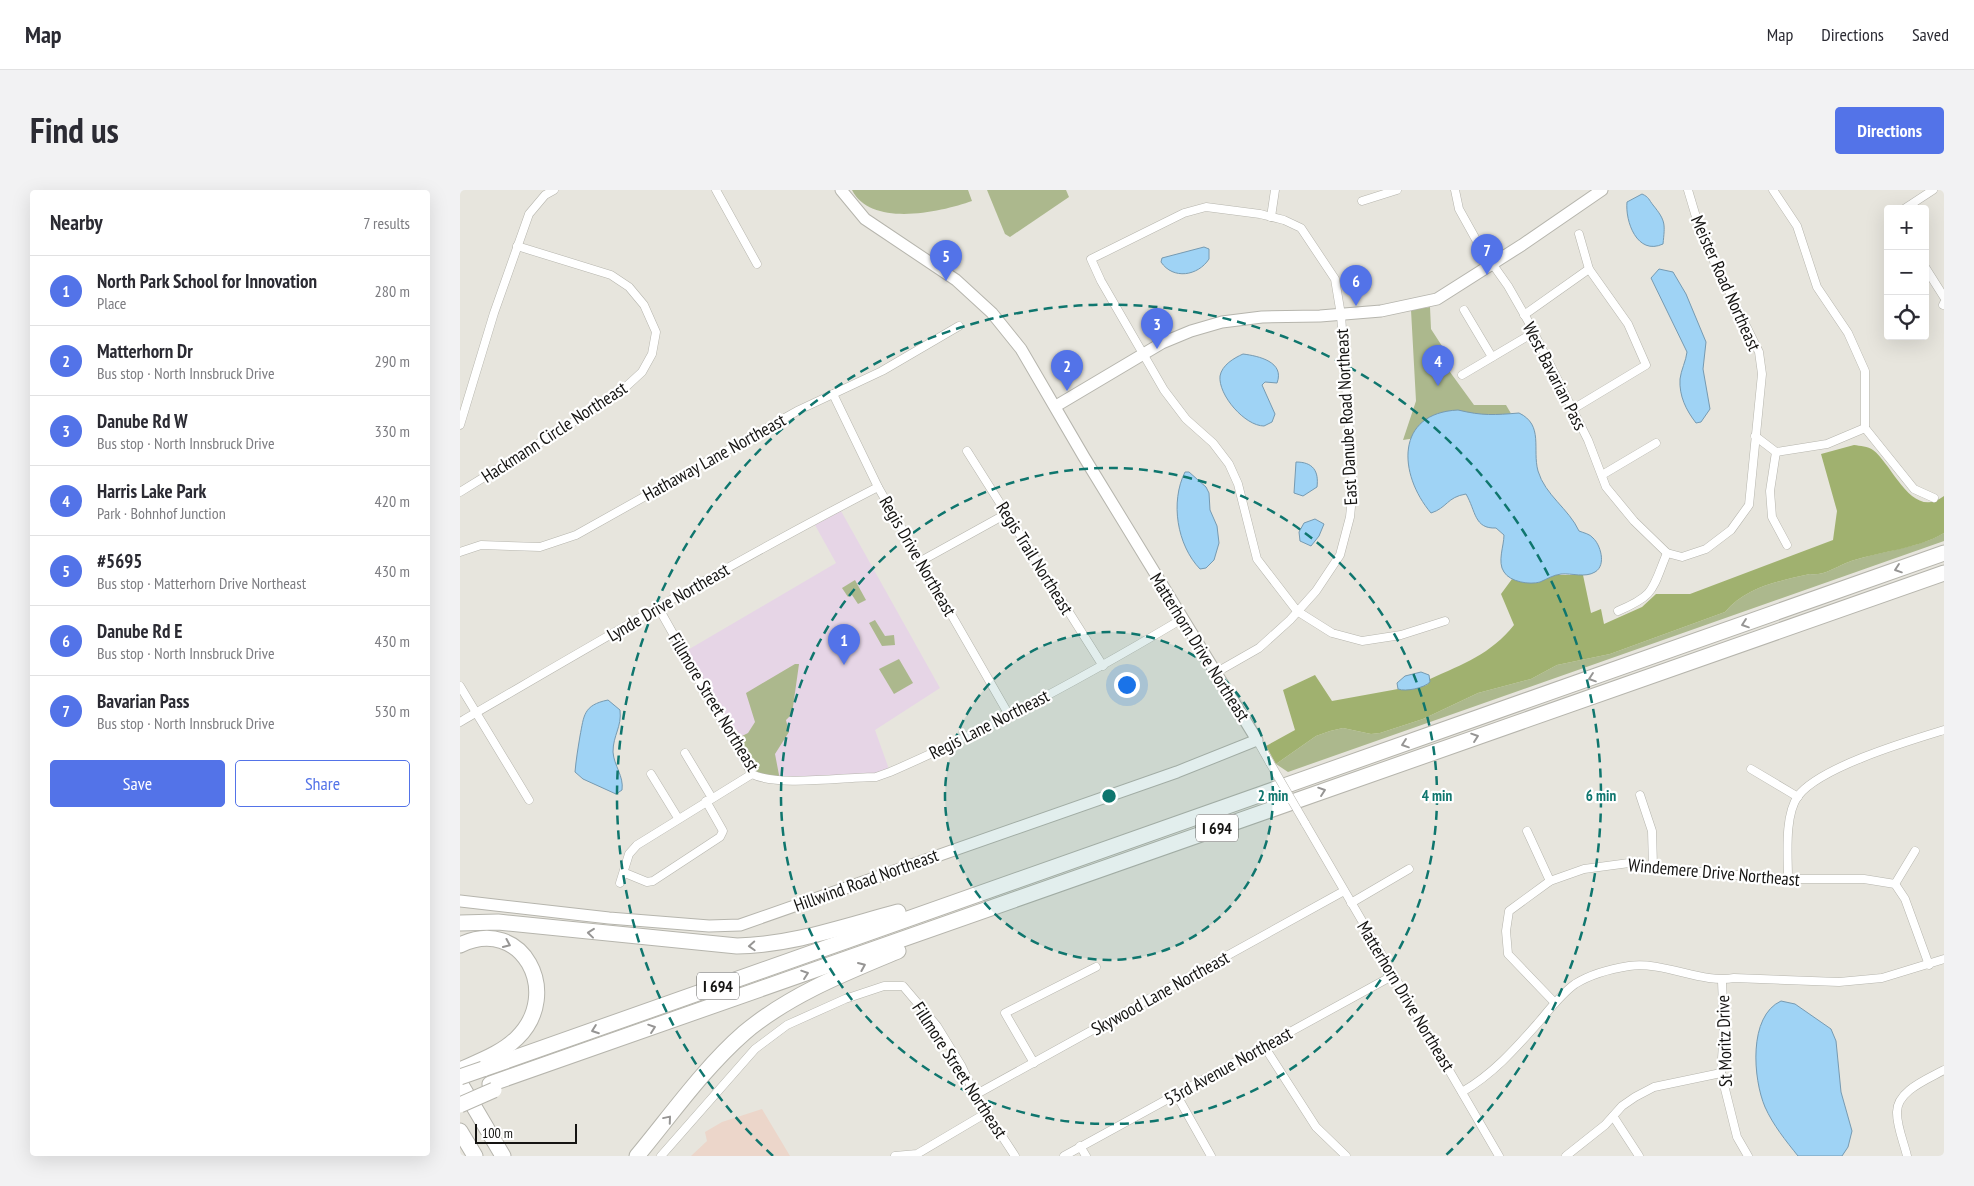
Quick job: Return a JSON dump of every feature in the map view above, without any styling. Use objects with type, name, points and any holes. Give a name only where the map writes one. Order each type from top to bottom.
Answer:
[{"type":"highway","name":"I 694","points":[[460,1078],[482,1065],[954,902],[1944,553]]},
{"type":"highway","name":"I 694","points":[[460,1095],[492,1087],[623,1038],[1154,850],[1944,573]]},
{"type":"highway","points":[[637,1156],[731,1045],[783,1006],[823,984],[883,957],[1154,850]]},
{"type":"highway","points":[[460,923],[498,922],[710,945],[747,946],[795,940],[921,906],[954,902]]},
{"type":"highway","points":[[460,945],[471,940],[486,938],[509,944],[526,958],[536,982],[536,1008],[526,1028],[510,1045],[482,1065],[460,1071],[485,1125]]},
{"type":"highway","points":[[460,1083],[503,1156]]},
{"type":"highway","points":[[460,1105],[492,1087]]},
{"type":"highway","points":[[460,1131],[475,1156]]},
{"type":"highway","points":[[460,1142],[464,1156]]},
{"type":"street","points":[[460,425],[494,313],[529,214],[544,195],[554,190]]},
{"type":"street","points":[[716,190],[757,264]]},
{"type":"street","name":"Matterhorn Drive Northeast","points":[[840,190],[865,219],[956,280],[992,313],[1021,349],[1056,406],[1084,458],[1257,740],[1392,976],[1499,1156]]},
{"type":"street","points":[[1270,217],[1275,190]]},
{"type":"street","points":[[1362,201],[1397,190]]},
{"type":"street","name":"West Bavarian Pass","points":[[1455,190],[1459,209],[1479,245],[1508,286],[1573,409],[1588,440],[1606,486],[1634,521],[1667,553]]},
{"type":"street","points":[[1056,406],[1162,343],[1192,330],[1222,322],[1262,317],[1381,311],[1437,299],[1492,265],[1602,190]]},
{"type":"street","name":"Meister Road Northeast","points":[[1667,553],[1682,557],[1706,549],[1731,530],[1749,505],[1754,436],[1762,374],[1759,352],[1702,237],[1690,190]]},
{"type":"street","points":[[1773,190],[1797,226],[1817,287],[1848,333],[1865,371],[1865,428],[1914,489],[1934,498]]},
{"type":"street","points":[[1910,205],[1934,190]]},
{"type":"street","name":"East Danube Road Northeast","points":[[1143,354],[1091,258],[1184,213],[1206,207],[1284,220],[1302,228],[1335,279],[1341,314],[1352,486],[1350,517],[1340,554],[1316,590],[1259,648],[1216,672]]},
{"type":"street","points":[[1573,409],[1646,365],[1628,324],[1589,269],[1579,234]]},
{"type":"street","name":"Hackmann Circle Northeast","points":[[460,492],[617,395],[642,372],[652,354],[656,332],[644,305],[629,287],[611,274],[517,246]]},
{"type":"street","points":[[1524,315],[1589,269]]},
{"type":"street","points":[[1929,274],[1944,302]]},
{"type":"street","points":[[1464,310],[1492,357]]},
{"type":"street","name":"Hathaway Lane Northeast","points":[[460,552],[481,545],[540,547],[576,535],[799,410],[882,371],[959,326]]},
{"type":"street","points":[[1462,375],[1533,333]]},
{"type":"street","points":[[1143,354],[1164,390],[1186,420],[1213,443],[1229,464],[1238,484],[1257,559],[1297,611],[1332,633],[1362,641],[1401,635],[1445,621]]},
{"type":"street","name":"Regis Drive Northeast","points":[[833,394],[878,487],[1009,715]]},
{"type":"street","points":[[1754,436],[1776,452],[1827,444],[1865,428]]},
{"type":"street","points":[[1602,475],[1656,443]]},
{"type":"street","name":"Regis Trail Northeast","points":[[967,451],[1103,666]]},
{"type":"street","points":[[1776,452],[1770,491],[1772,517],[1787,545]]},
{"type":"street","name":"Lynde Drive Northeast","points":[[460,722],[658,607],[878,487]]},
{"type":"street","points":[[921,561],[1006,514]]},
{"type":"street","points":[[1618,611],[1641,601],[1651,592],[1667,553]]},
{"type":"street","name":"Fillmore Street Northeast","points":[[658,607],[752,774],[760,778],[780,780]]},
{"type":"street","name":"Regis Lane Northeast","points":[[780,780],[876,777],[957,743],[1103,666],[1182,619]]},
{"type":"street","points":[[460,686],[529,800]]},
{"type":"street","points":[[1788,879],[1788,824],[1798,797],[1822,776],[1895,745],[1944,730]]},
{"type":"street","name":"Hillwind Road Northeast","points":[[460,901],[652,922],[709,926],[740,925],[1177,772],[1257,740]]},
{"type":"street","points":[[625,873],[647,882],[653,881],[720,837],[723,831],[685,753]]},
{"type":"street","points":[[1751,768],[1798,797]]},
{"type":"street","points":[[651,774],[678,818]]},
{"type":"street","points":[[620,883],[632,849],[678,818],[752,774]]},
{"type":"street","points":[[1640,794],[1652,831],[1653,866]]},
{"type":"street","points":[[1528,832],[1550,881]]},
{"type":"street","points":[[1915,851],[1895,884],[1905,899],[1929,965]]},
{"type":"street","name":"Windemere Drive Northeast","points":[[1555,1003],[1508,954],[1506,931],[1509,911],[1550,881],[1584,869],[1629,863],[1788,879],[1864,879],[1895,884]]},
{"type":"street","points":[[1351,903],[1409,869]]},
{"type":"street","name":"Skywood Lane Northeast","points":[[975,1095],[1344,891]]},
{"type":"street","points":[[1462,1092],[1482,1080],[1512,1052],[1555,1003],[1574,985],[1596,973],[1631,966],[1671,968],[1722,980],[1734,978],[1839,982],[1882,978],[1944,959]]},
{"type":"street","points":[[1034,1063],[1005,1013],[1096,967]]},
{"type":"street","name":"53rd Avenue Northeast","points":[[1064,1156],[1392,976]]},
{"type":"street","name":"St Moritz Drive","points":[[1722,980],[1724,1030],[1721,1073],[1735,1130],[1748,1156]]},
{"type":"street","name":"Fillmore Street Northeast","points":[[661,1156],[755,1049],[787,1025],[845,999],[884,986],[903,986],[937,1026],[961,1065],[975,1095],[988,1112],[1015,1156]]},
{"type":"street","points":[[1264,1046],[1316,1126],[1346,1156]]},
{"type":"street","points":[[1907,1156],[1896,1112],[1901,1097],[1916,1085],[1944,1070]]},
{"type":"street","points":[[1566,1156],[1622,1106],[1654,1087],[1721,1073]]},
{"type":"street","points":[[1176,1094],[1211,1156]]},
{"type":"street","points":[[895,1156],[917,1154],[988,1112]]},
{"type":"street","points":[[1613,1116],[1639,1156]]},
{"type":"street","points":[[1080,1146],[1086,1156]]},
{"type":"shaded area","points":[[841,511],[940,688],[875,730],[890,772],[876,777],[780,780],[752,774],[738,738],[686,651],[836,563],[815,525]]},
{"type":"shaded area","points":[[762,1109],[790,1156],[691,1156],[707,1141],[705,1132],[722,1122]]},
{"type":"green space","points":[[852,190],[968,190],[972,201],[925,212],[908,214],[890,213],[874,209],[861,202]]},
{"type":"green space","points":[[987,190],[1066,190],[1069,197],[1010,237],[1005,234]]},
{"type":"green space","points":[[1430,307],[1431,329],[1451,360],[1450,372],[1474,405],[1506,405],[1516,422],[1403,440],[1416,401],[1411,310]]},
{"type":"green space","points":[[1854,445],[1873,450],[1904,488],[1913,496],[1922,501],[1933,502],[1944,496],[1944,533],[1909,547],[1846,563],[1824,573],[1810,574],[1764,586],[1733,603],[1725,612],[1610,654],[1557,665],[1531,679],[1478,693],[1423,719],[1380,733],[1371,734],[1343,728],[1330,731],[1316,736],[1276,764],[1266,746],[1295,730],[1283,690],[1315,675],[1332,701],[1427,685],[1430,679],[1486,651],[1496,644],[1514,625],[1501,594],[1512,579],[1537,583],[1555,575],[1583,575],[1591,613],[1601,609],[1604,624],[1642,607],[1656,594],[1690,594],[1833,540],[1837,511],[1821,454]]},
{"type":"green space","points":[[1944,533],[1944,541],[1288,772],[1276,764],[1316,736],[1330,731],[1343,728],[1371,734],[1380,733],[1423,719],[1478,693],[1531,679],[1557,665],[1610,654],[1725,612],[1733,603],[1764,586],[1810,574],[1824,573],[1858,559],[1922,543]]},
{"type":"green space","points":[[855,580],[866,600],[858,604],[852,595],[848,597],[842,588]]},
{"type":"green space","points":[[875,620],[885,636],[894,635],[895,645],[882,646],[869,623]]},
{"type":"green space","points":[[899,659],[913,683],[894,694],[879,669]]},
{"type":"green space","points":[[795,664],[799,664],[792,714],[786,720],[789,732],[775,754],[780,780],[752,774],[738,738],[748,733],[755,722],[746,693]]},
{"type":"water","points":[[1642,194],[1649,199],[1662,219],[1664,227],[1663,244],[1646,245],[1635,235],[1631,227],[1628,218],[1627,202]]},
{"type":"water","points":[[1204,247],[1209,249],[1209,259],[1199,269],[1192,272],[1185,274],[1172,272],[1161,262],[1162,258]]},
{"type":"water","points":[[1659,269],[1673,272],[1686,294],[1706,342],[1703,369],[1710,409],[1701,422],[1696,423],[1686,408],[1682,397],[1680,379],[1687,352],[1651,278]]},
{"type":"water","points":[[1243,354],[1269,361],[1277,370],[1277,383],[1265,382],[1262,385],[1275,414],[1272,422],[1264,426],[1257,425],[1241,415],[1223,392],[1220,376],[1223,368]]},
{"type":"water","points":[[1458,410],[1488,415],[1519,413],[1527,418],[1532,424],[1536,438],[1536,463],[1541,480],[1575,523],[1579,531],[1596,541],[1601,555],[1599,569],[1591,574],[1553,576],[1536,583],[1515,580],[1504,572],[1501,564],[1504,535],[1496,528],[1483,526],[1479,522],[1466,494],[1460,495],[1431,513],[1420,498],[1412,481],[1408,464],[1408,448],[1413,434],[1423,422],[1437,414]]},
{"type":"water","points":[[1296,462],[1302,462],[1314,468],[1317,476],[1317,487],[1303,496],[1294,493]]},
{"type":"water","points":[[1185,472],[1189,472],[1206,487],[1209,493],[1210,510],[1217,526],[1219,543],[1214,560],[1206,568],[1200,569],[1192,559],[1181,536],[1178,523],[1178,496]]},
{"type":"water","points":[[1315,519],[1324,524],[1319,536],[1311,546],[1300,541],[1299,532],[1304,523]]},
{"type":"water","points":[[1421,672],[1429,675],[1430,682],[1410,690],[1398,689],[1397,683],[1405,676]]},
{"type":"water","points":[[608,700],[620,710],[620,721],[613,752],[622,780],[622,790],[616,794],[583,779],[575,772],[580,736],[586,712],[594,705]]},
{"type":"water","points":[[1781,1001],[1795,1004],[1831,1029],[1836,1041],[1841,1092],[1852,1131],[1848,1147],[1842,1156],[1798,1156],[1784,1139],[1765,1107],[1756,1065],[1758,1034],[1763,1020],[1770,1009]]},
{"type":"place","name":"Bavarian Pass","points":[[1487,275]]},
{"type":"place","name":"#5695","points":[[946,281]]},
{"type":"place","name":"Danube Rd E","points":[[1356,306]]},
{"type":"place","name":"Danube Rd W","points":[[1157,349]]},
{"type":"place","name":"Harris Lake Park","points":[[1438,386]]},
{"type":"place","name":"Matterhorn Dr","points":[[1067,391]]},
{"type":"place","name":"North Park School for Innovation","points":[[844,665]]}]
